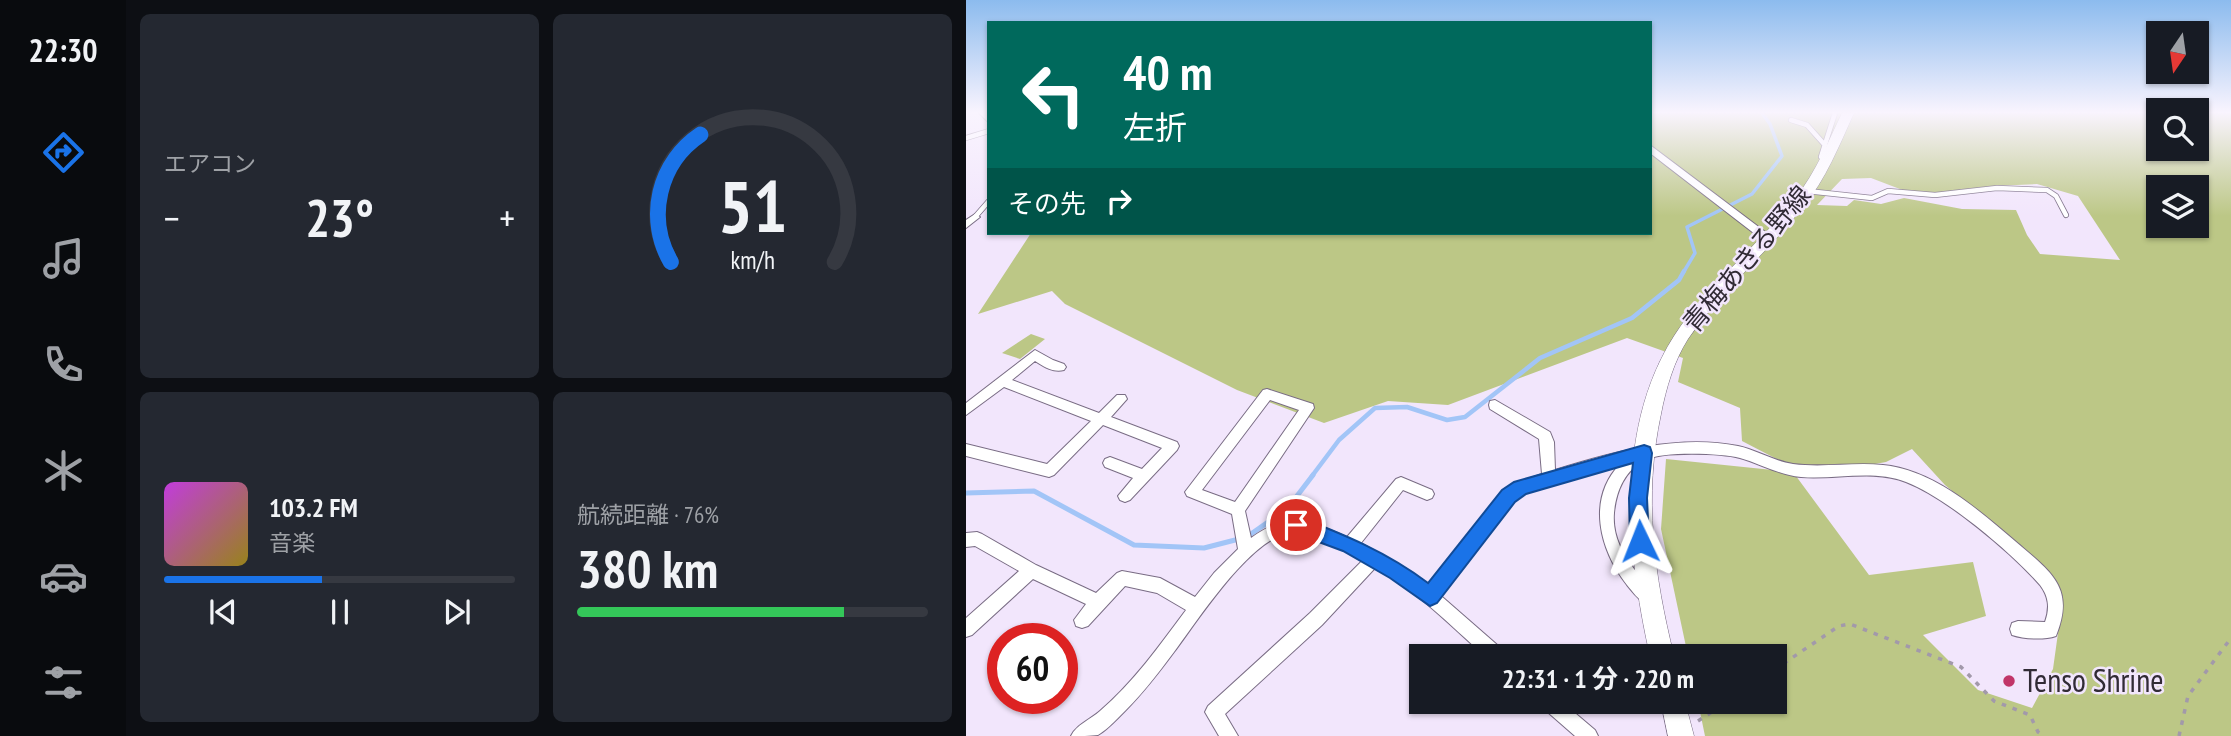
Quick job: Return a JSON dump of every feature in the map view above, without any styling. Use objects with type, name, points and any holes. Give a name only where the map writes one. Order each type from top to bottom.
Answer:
[{"type":"main road","name":"青梅あきる野線","points":[[1659,644],[1647,596],[1638,498],[1652,408],[1661,377],[1679,340],[1695,318],[1768,239],[1807,191],[1832,147]]},
{"type":"main road","points":[[1676,714],[1681,735]]},
{"type":"street","points":[[1652,150],[1768,239]]},
{"type":"street","points":[[966,225],[975,217]]},
{"type":"street","points":[[966,411],[1035,355],[1060,367]]},
{"type":"street","points":[[1004,382],[1172,446],[1125,496]]},
{"type":"street","points":[[1238,510],[1192,492],[1267,394],[1308,408],[1238,510],[1246,549]]},
{"type":"street","points":[[966,450],[1049,471],[1121,399]]},
{"type":"street","points":[[1495,405],[1545,436],[1549,479]]},
{"type":"street","points":[[1430,596],[1508,496],[1521,487],[1644,453],[1694,449],[1737,452],[1793,470],[1894,472],[1918,480],[1989,529],[2042,575],[2054,590],[2058,616],[2050,630],[2018,629]]},
{"type":"street","points":[[1644,453],[1620,473],[1611,489],[1605,514],[1608,540],[1620,566],[1647,596]]},
{"type":"street","points":[[1110,463],[1145,475]]},
{"type":"street","points":[[1350,545],[1401,483],[1427,494]]},
{"type":"street","points":[[1080,736],[1105,717],[1136,686],[1246,549],[1285,526],[1296,525],[1350,545],[1397,571],[1430,596],[1484,644]]},
{"type":"street","points":[[966,540],[977,539],[1031,570],[1098,602]]},
{"type":"street","points":[[1229,736],[1214,712],[1348,588],[1373,559]]},
{"type":"street","points":[[966,629],[998,603],[1031,570]]},
{"type":"street","points":[[1082,620],[1122,578],[1160,586],[1198,608]]},
{"type":"street","points":[[1563,714],[1589,736]]},
{"type":"lane","points":[[1823,147],[1821,157],[1825,161]]},
{"type":"lane","points":[[1807,191],[1872,198],[1888,191],[1935,195],[1997,188],[2047,190],[2056,196],[2066,215]]},
{"type":"lane","points":[[975,217],[987,203]]},
{"type":"path","points":[[1787,661],[1839,626],[1850,624],[1961,667],[1994,701],[2029,715],[2038,732],[2044,736]]},
{"type":"path","points":[[2179,736],[2189,696],[2231,638]]},
{"type":"path","points":[[1681,735],[1710,714]]},
{"type":"green space","points":[[1652,147],[2146,147],[2146,161],[2209,161],[2209,147],[2231,147],[2231,736],[1705,736],[1700,714],[1787,714],[1787,644],[1685,644],[1661,529],[1666,459],[1793,472],[1869,575],[1973,562],[1986,616],[1923,635],[1978,690],[2032,708],[2053,669],[2063,597],[2028,555],[1945,485],[1912,449],[1886,462],[1809,476],[1742,441],[1740,408],[1678,382],[1683,358],[1627,338],[1448,405],[1388,401],[1324,423],[1237,390],[1065,304],[1052,291],[978,314],[1030,235],[1652,235]],"holes":[[[1871,178],[1913,194],[1950,194],[1993,186],[2037,184],[2078,196],[2120,260],[2040,254],[2027,235],[2016,210],[1962,209],[1904,198],[1881,204],[1854,200],[1847,206],[1817,205],[1842,179]]]},
{"type":"green space","points":[[1031,334],[1045,339],[1020,359],[1002,353]]},
{"type":"waterway","points":[[1683,273],[1695,253],[1687,227],[1752,194],[1782,156],[1779,147]]},
{"type":"waterway","points":[[1312,476],[1339,440],[1375,408],[1407,407],[1447,420],[1465,417],[1540,358],[1632,318],[1679,280],[1684,271]]},
{"type":"waterway","points":[[1248,536],[1287,509],[1313,475]]},
{"type":"waterway","points":[[966,493],[1034,491],[1134,545],[1204,548],[1239,539]]},
{"type":"place","name":"Tenso Shrine","points":[[2009,681]]},
{"type":"route","points":[[1296,525],[1350,545],[1397,571],[1430,596],[1508,496],[1521,487],[1644,453],[1638,498],[1640,541]]}]
